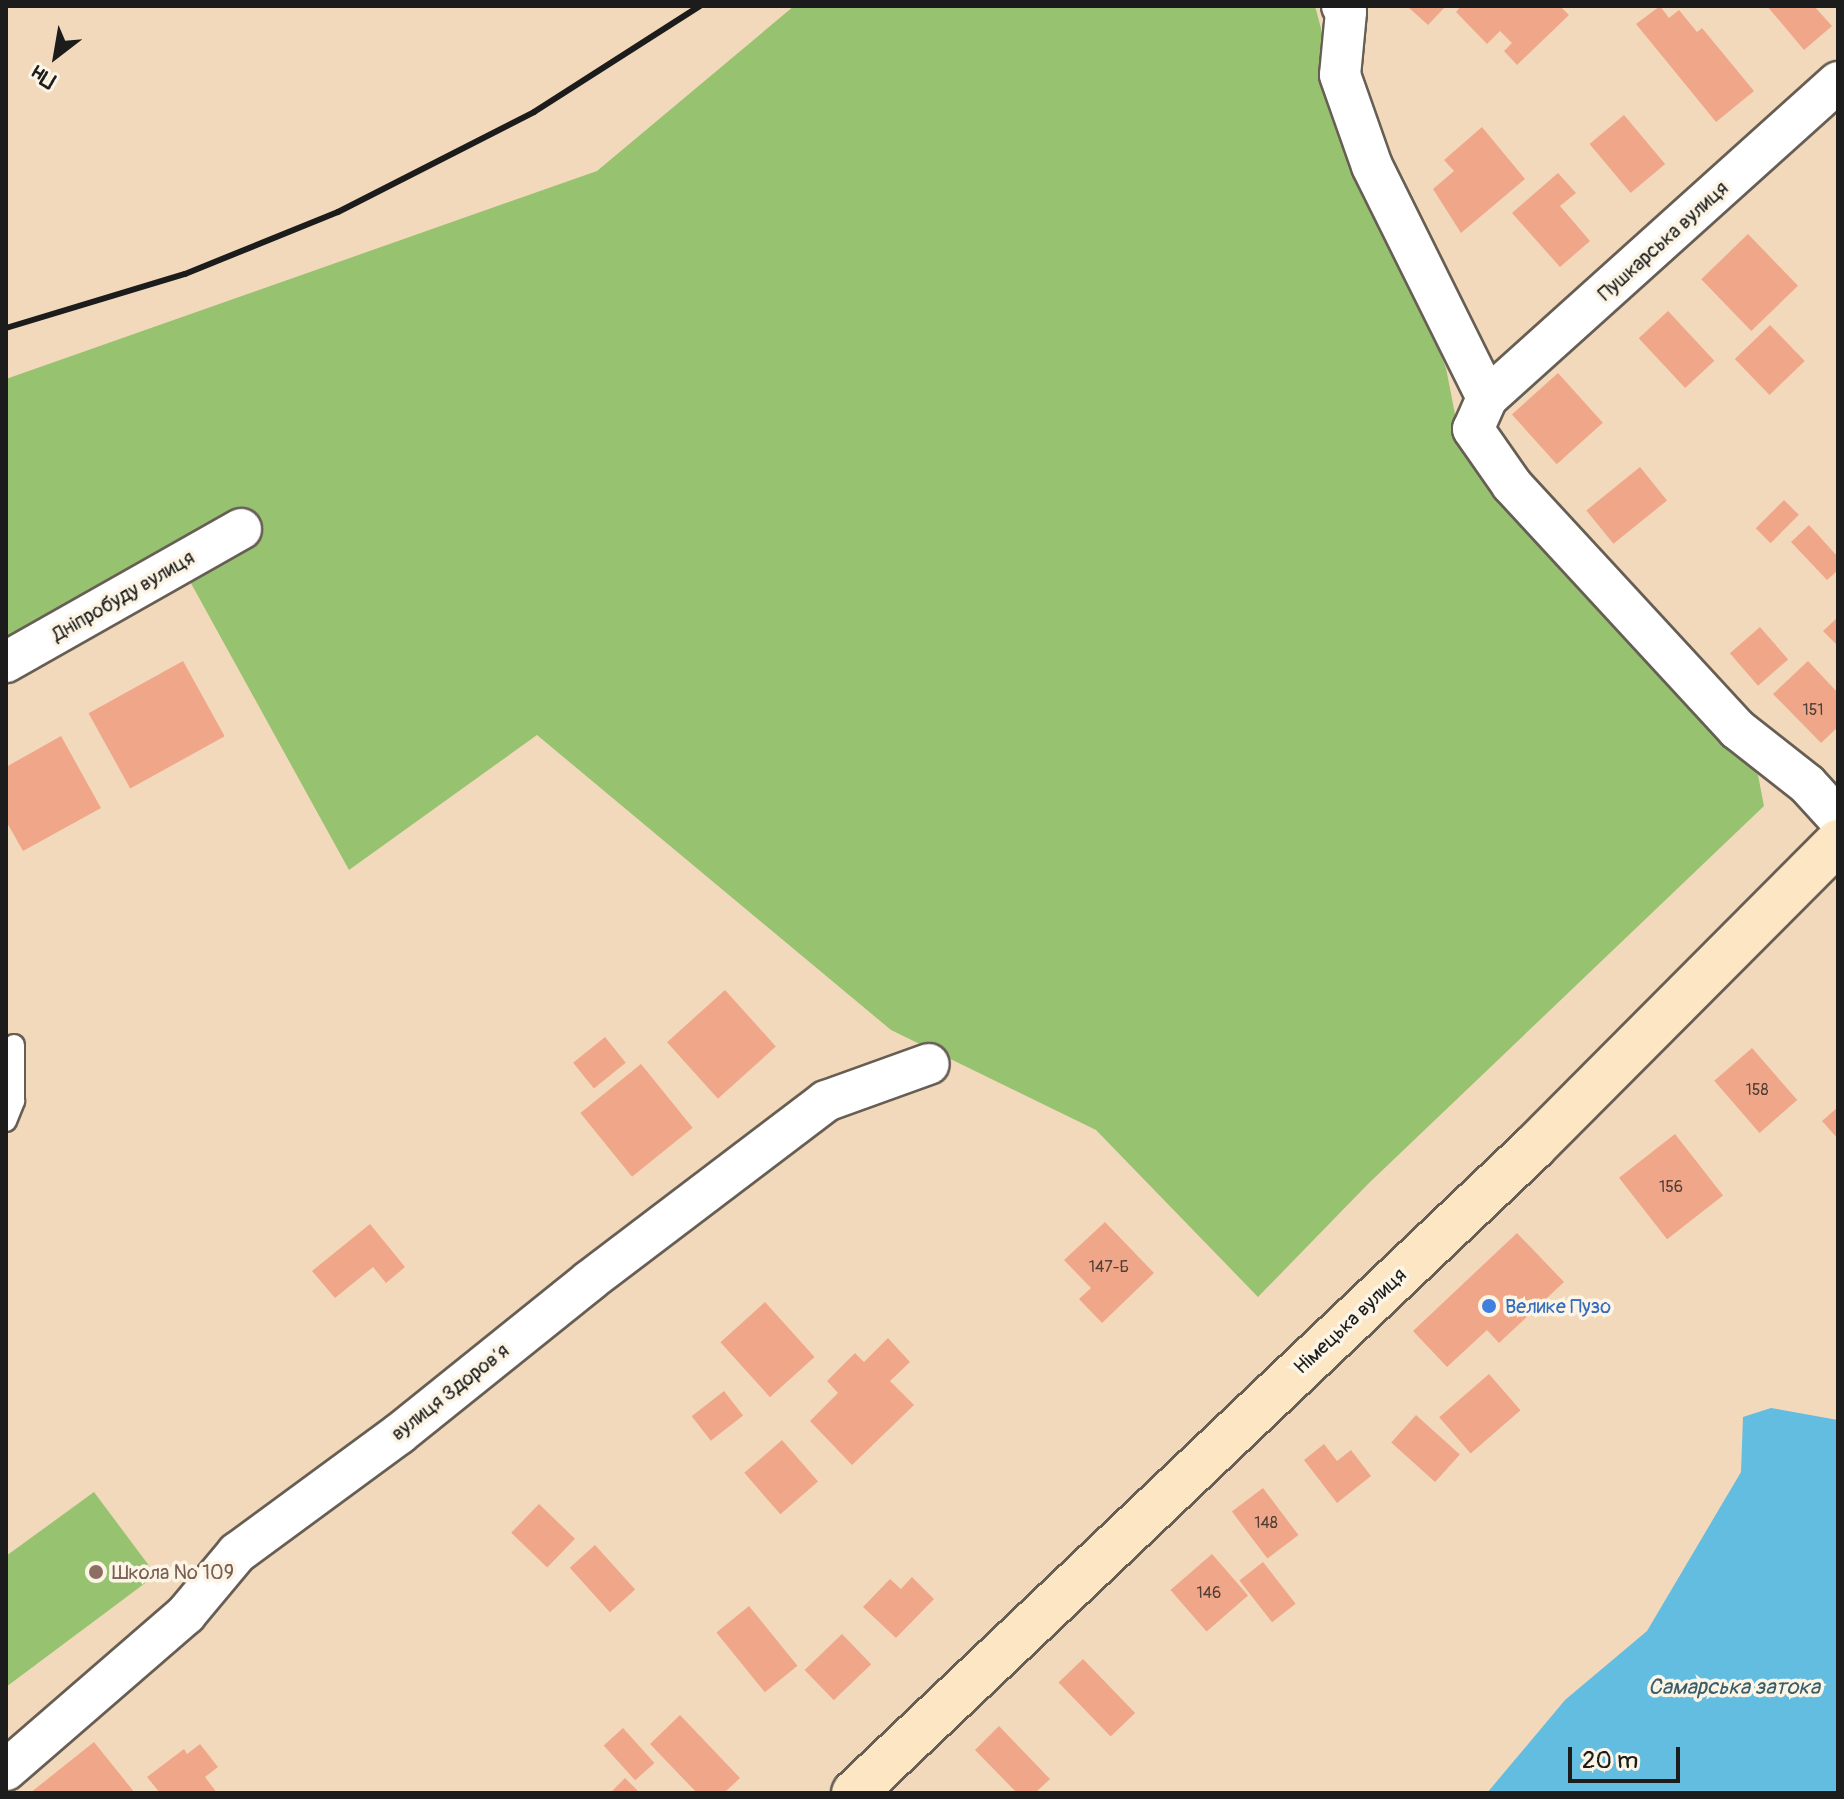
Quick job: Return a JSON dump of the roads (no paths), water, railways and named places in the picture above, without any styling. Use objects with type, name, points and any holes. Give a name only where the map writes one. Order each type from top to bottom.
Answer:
[{"type":"main road","name":"Німецька вулиця","points":[[854,1793],[1534,1147],[1838,842]]},
{"type":"street","points":[[1346,8],[1340,75],[1372,166],[1487,398],[1473,429],[1512,485],[1737,729],[1807,784],[1838,818]]},
{"type":"street","name":"Пушкарська вулиця","points":[[1487,398],[1838,82]]},
{"type":"street","name":"Дніпробуду вулиця","points":[[6,662],[241,529]]},
{"type":"street","name":"вулиця Здоровʼя","points":[[6,1770],[186,1614],[237,1553],[399,1434],[589,1281],[826,1101],[929,1064]]},
{"type":"lane","points":[[6,1121],[14,1101],[14,1045]]},
{"type":"water","name":"Самарська затока","points":[[1771,1408],[1838,1420],[1838,1793],[1487,1793],[1565,1700],[1647,1631],[1741,1472],[1743,1417]]},
{"type":"railway","points":[[6,328],[185,274],[338,212],[534,112],[700,6]]},
{"type":"place","name":"Велике Пузо","points":[[1489,1306]]},
{"type":"place","name":"Школа № 109","points":[[96,1572]]}]
